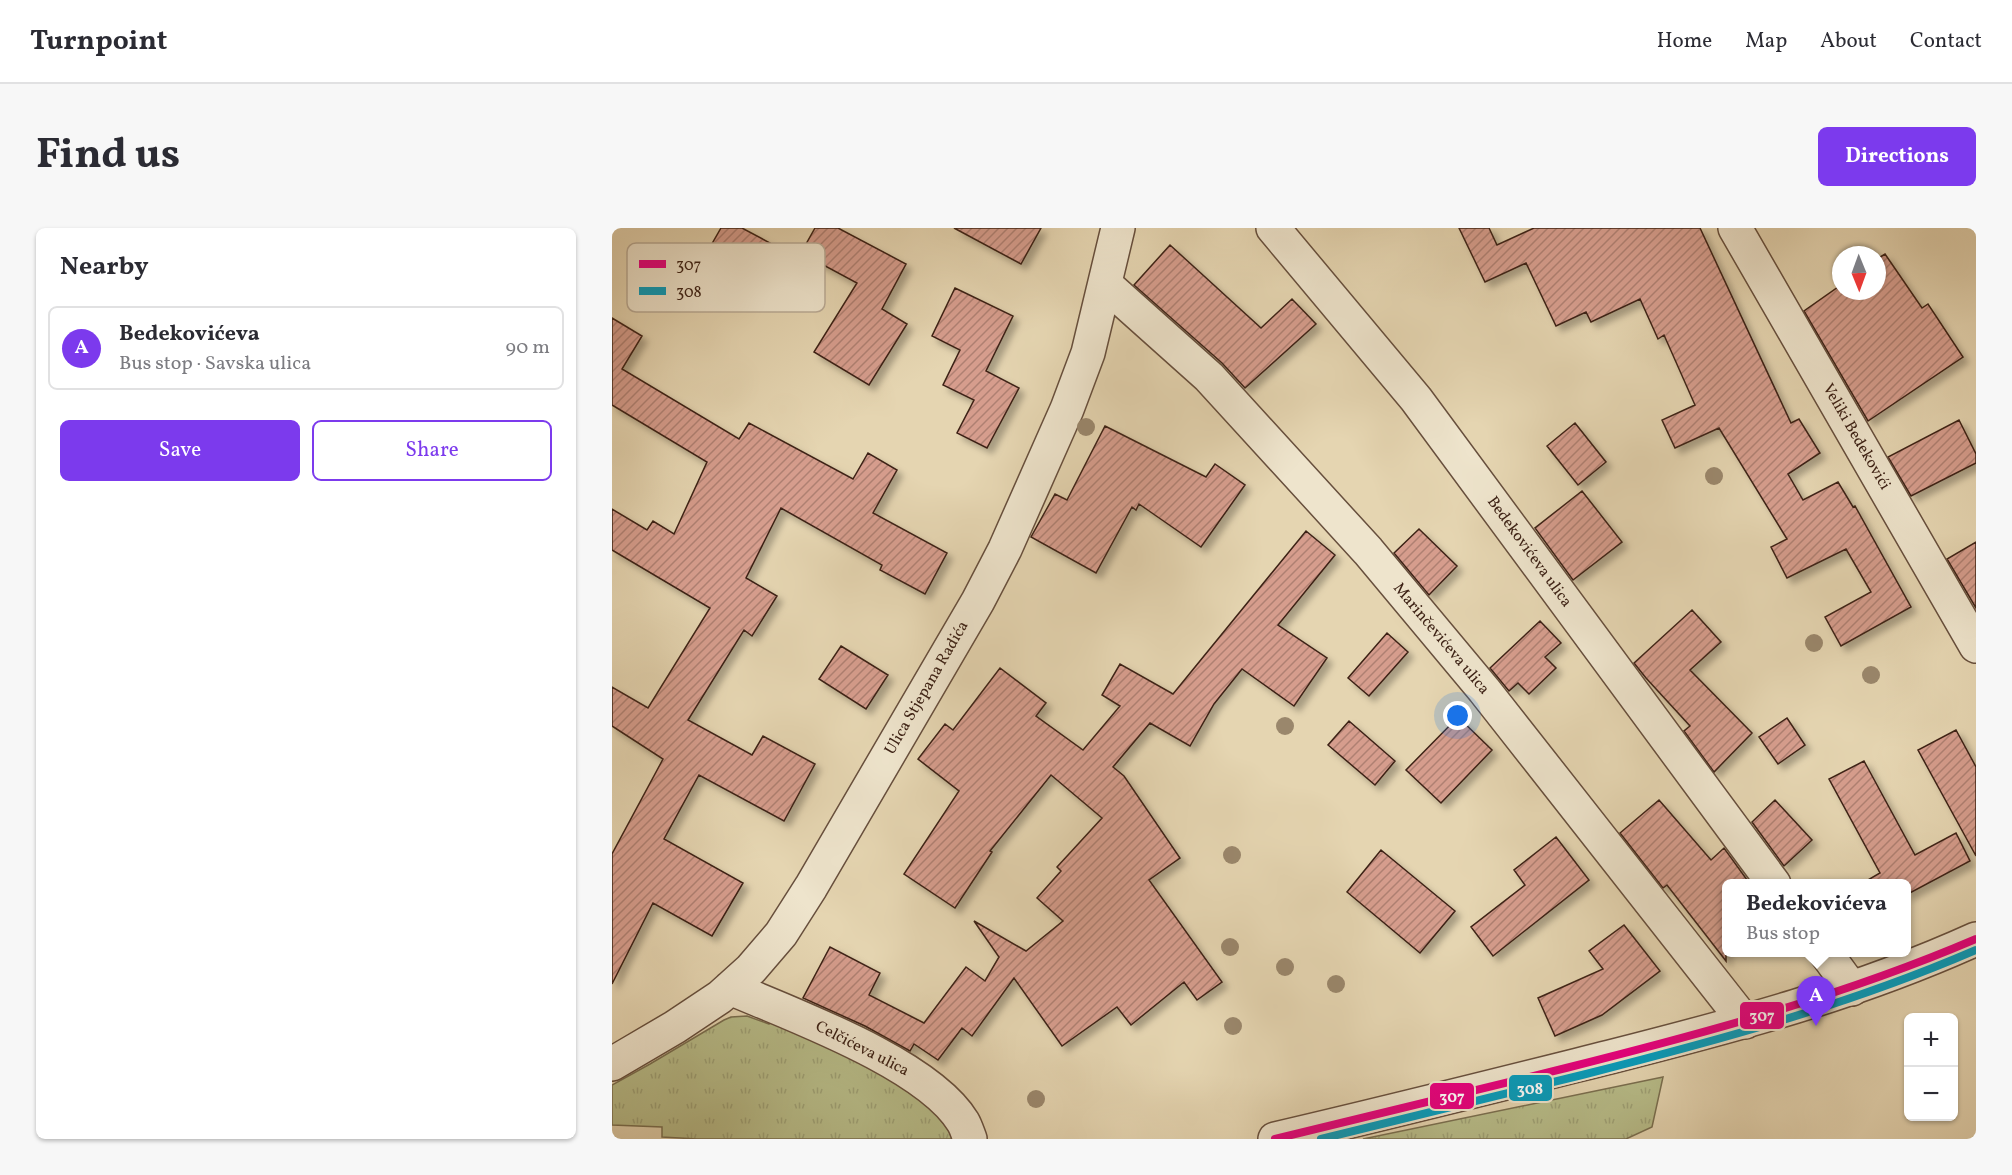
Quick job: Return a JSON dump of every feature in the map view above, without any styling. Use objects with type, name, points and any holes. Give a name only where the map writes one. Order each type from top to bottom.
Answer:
[{"type":"street","name":"Ulica Stjepana Radića","points":[[612,1064],[720,997],[751,969],[781,934],[811,887],[994,570],[1026,503],[1088,354],[1118,228]]},
{"type":"street","name":"Bedekovićeva ulica","points":[[1273,228],[1416,399],[1770,879]]},
{"type":"street","name":"Veliki Bedekovići","points":[[1735,228],[1976,646]]},
{"type":"street","name":"Marinčevićeva ulica","points":[[1105,284],[1209,376],[1368,551],[1484,690],[1745,1022]]},
{"type":"street","points":[[1275,1139],[1436,1101],[1745,1022],[1852,989],[1922,963],[1976,939]]},
{"type":"street","points":[[1829,957],[1852,989]]},
{"type":"street","name":"Celčićeva ulica","points":[[730,988],[879,1055],[920,1079],[962,1122],[970,1139]]},
{"type":"green space","points":[[747,1016],[769,1024],[774,1017],[915,1089],[956,1139],[697,1139],[662,1137],[662,1127],[612,1125],[612,1085],[724,1020]]},
{"type":"green space","points":[[1663,1077],[1652,1127],[1626,1139],[1363,1139]]},
{"type":"building","points":[[721,228],[742,228],[770,243],[712,243]]},
{"type":"building","points":[[815,228],[838,228],[906,264],[882,309],[907,324],[869,385],[814,352],[857,283],[825,266],[825,243],[807,243]]},
{"type":"building","points":[[954,228],[1041,228],[1021,264]]},
{"type":"building","points":[[1459,228],[1489,228],[1497,245],[1534,228],[1700,228],[1791,423],[1799,419],[1820,453],[1788,474],[1803,500],[1838,482],[1853,507],[1855,506],[1911,607],[1841,646],[1825,617],[1871,592],[1846,549],[1787,578],[1771,547],[1787,539],[1719,428],[1675,448],[1662,420],[1695,405],[1664,335],[1658,339],[1640,299],[1591,322],[1586,312],[1556,326],[1526,263],[1485,282]]},
{"type":"building","points":[[1170,245],[1261,328],[1292,299],[1316,324],[1245,388],[1222,363],[1134,285]]},
{"type":"building","points":[[1886,255],[1922,308],[1928,304],[1963,357],[1868,421],[1804,311],[1832,291],[1832,300],[1886,300]]},
{"type":"building","points":[[955,288],[1013,316],[986,371],[1019,388],[987,448],[957,433],[974,400],[943,385],[960,350],[932,336]]},
{"type":"building","points":[[612,318],[642,336],[622,369],[739,439],[749,423],[853,479],[868,453],[897,470],[873,513],[947,553],[925,594],[880,570],[882,565],[781,508],[746,578],[777,596],[752,636],[744,630],[688,720],[752,755],[763,736],[815,764],[784,821],[699,775],[664,839],[743,883],[712,936],[653,903],[612,984],[612,854],[663,759],[612,726],[612,687],[648,708],[710,608],[612,550],[612,509],[647,530],[653,521],[674,534],[707,462],[612,405]]},
{"type":"building","points":[[1959,420],[1976,454],[1976,463],[1911,496],[1888,457]]},
{"type":"building","points":[[1575,423],[1606,462],[1578,485],[1547,446]]},
{"type":"building","points":[[1105,426],[1206,477],[1215,464],[1245,485],[1201,547],[1139,504],[1136,510],[1132,507],[1096,573],[1031,537],[1055,494],[1067,500]]},
{"type":"building","points":[[1582,491],[1622,542],[1573,580],[1535,528]]},
{"type":"building","points":[[1419,529],[1457,566],[1429,595],[1394,553]]},
{"type":"building","points":[[1306,531],[1335,555],[1278,625],[1327,658],[1294,706],[1242,669],[1214,704],[1190,746],[1150,723],[1113,767],[1124,776],[1180,858],[1149,880],[1222,982],[1197,1000],[1184,982],[1131,1025],[1117,1007],[1062,1046],[1014,978],[972,1036],[962,1028],[938,1060],[914,1044],[910,1051],[865,1026],[803,998],[830,947],[880,973],[869,995],[924,1023],[966,967],[985,981],[999,957],[974,921],[1026,951],[1063,921],[1037,898],[1061,871],[1057,867],[1102,818],[1051,775],[990,851],[992,852],[955,908],[904,874],[959,791],[918,759],[945,724],[953,730],[1000,668],[1046,703],[1036,716],[1083,750],[1120,706],[1102,695],[1120,664],[1173,694]]},
{"type":"building","points":[[1976,542],[1976,608],[1947,559]]},
{"type":"building","points":[[1692,610],[1721,642],[1690,670],[1752,733],[1714,772],[1684,731],[1690,726],[1634,663]]},
{"type":"building","points":[[1540,621],[1561,643],[1545,657],[1556,668],[1529,694],[1518,683],[1509,691],[1490,668]]},
{"type":"building","points":[[1387,633],[1408,652],[1369,696],[1348,678]]},
{"type":"building","points":[[841,646],[888,675],[866,709],[819,679]]},
{"type":"building","points":[[1458,717],[1492,750],[1441,803],[1406,770]]},
{"type":"building","points":[[1787,718],[1805,745],[1778,764],[1759,737]]},
{"type":"building","points":[[1349,721],[1395,761],[1375,785],[1328,745]]},
{"type":"building","points":[[1956,730],[1976,767],[1976,856],[1918,750]]},
{"type":"building","points":[[1864,761],[1915,855],[1956,833],[1970,861],[1911,892],[1911,879],[1870,879],[1880,873],[1829,779]]},
{"type":"building","points":[[1659,800],[1711,860],[1724,848],[1746,879],[1722,879],[1722,956],[1667,885],[1663,888],[1620,833]]},
{"type":"building","points":[[1775,800],[1812,840],[1784,866],[1752,822]]},
{"type":"building","points":[[1556,837],[1589,880],[1493,956],[1471,927],[1525,885],[1514,870]]},
{"type":"building","points":[[1381,850],[1455,911],[1420,953],[1347,892]]},
{"type":"building","points":[[1624,925],[1660,971],[1602,1015],[1555,1036],[1538,998],[1603,969],[1589,951]]},
{"type":"transit line","name":"307","points":[[1275,1139],[1566,1068],[1722,1027],[1824,996],[1976,939]]},
{"type":"transit line","name":"308","points":[[1321,1139],[1582,1075],[1732,1035],[1880,988],[1976,950]]},
{"type":"place","name":"Bedekovićeva","points":[[1816,1026]]}]
